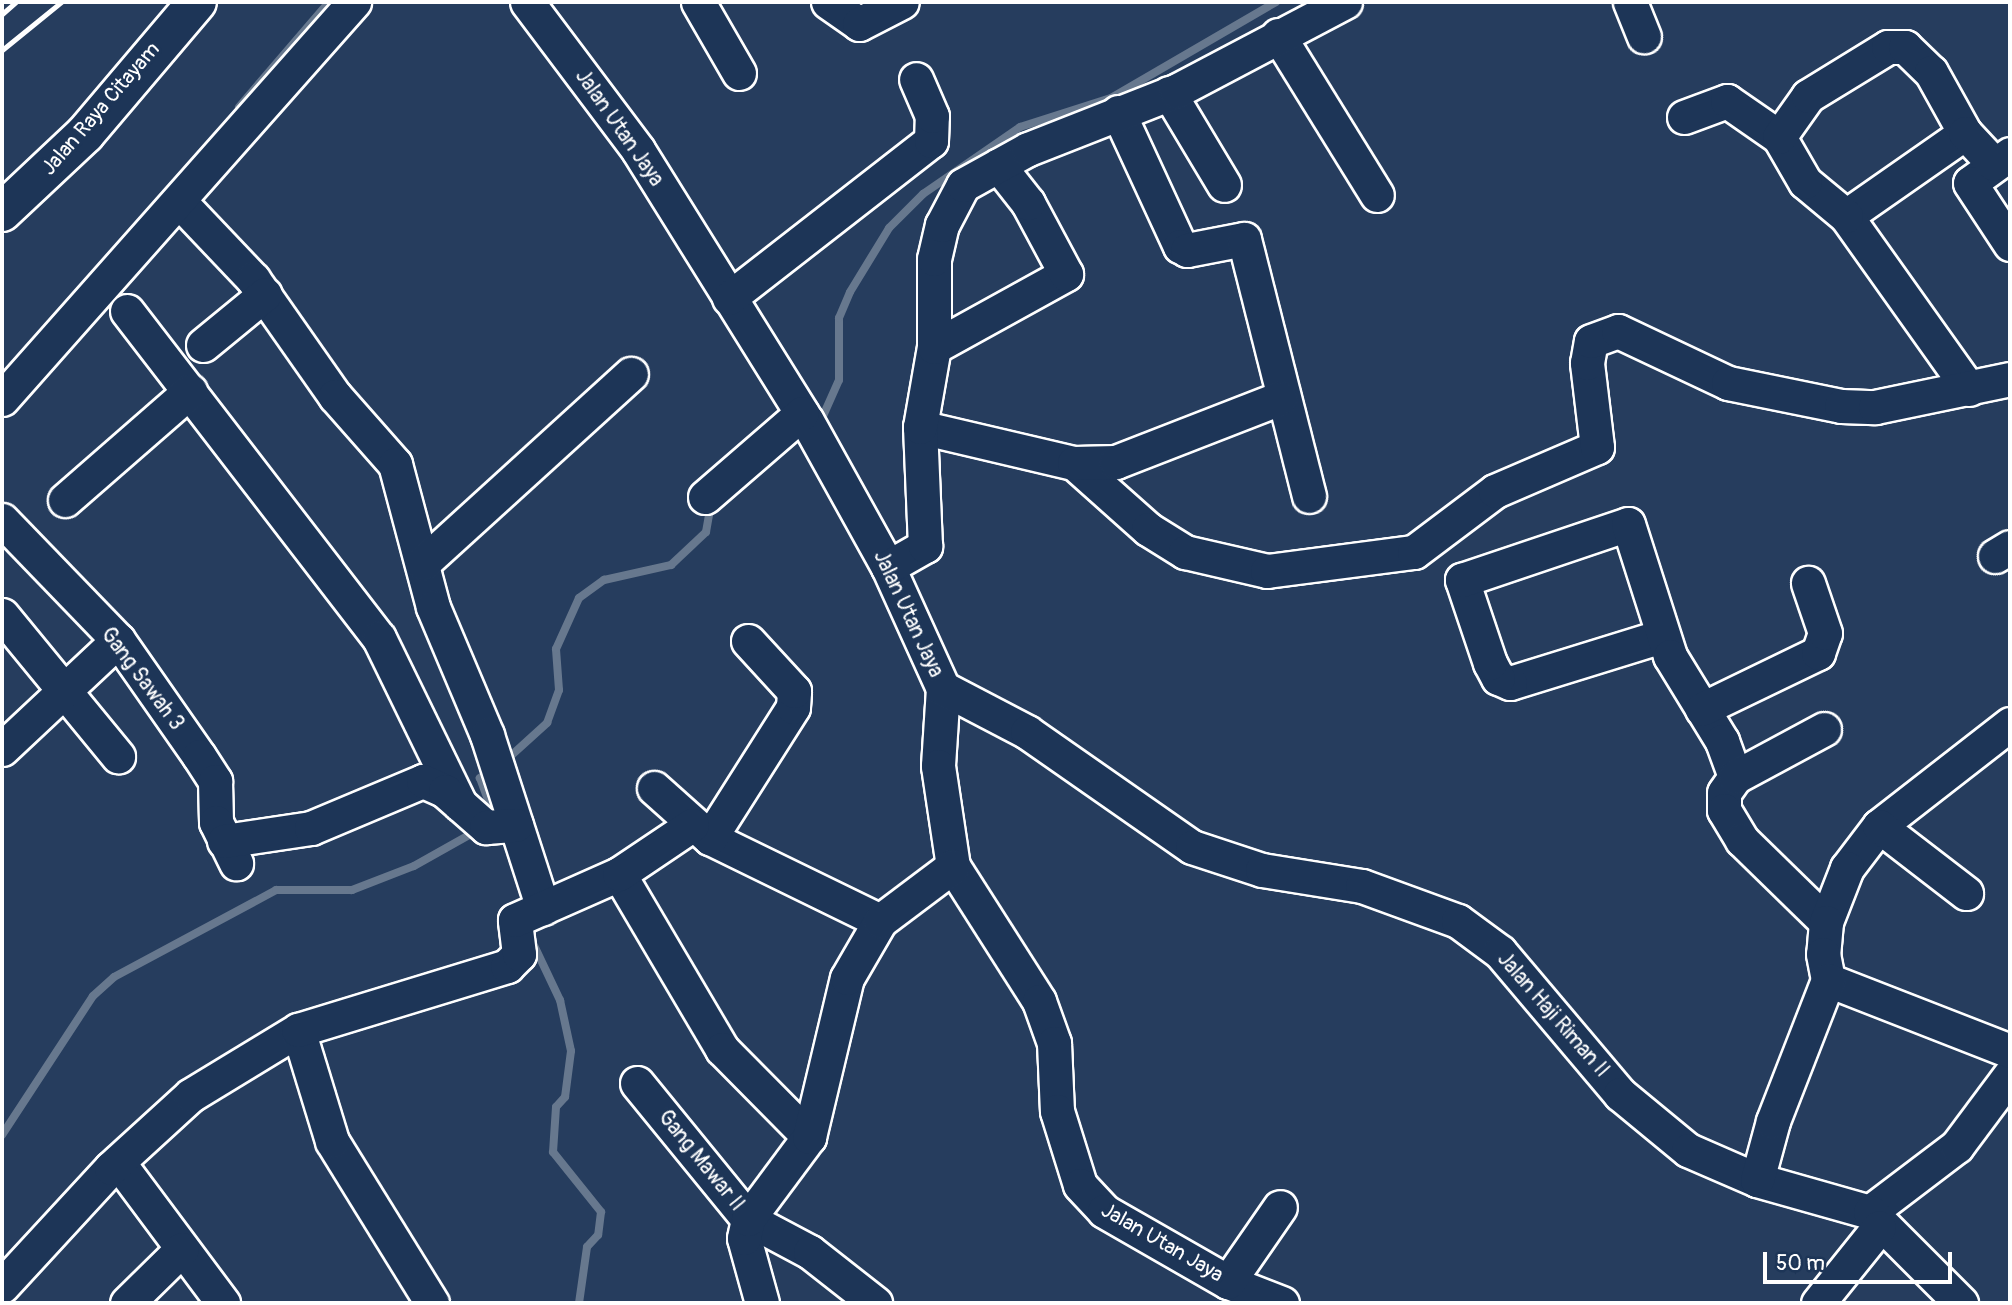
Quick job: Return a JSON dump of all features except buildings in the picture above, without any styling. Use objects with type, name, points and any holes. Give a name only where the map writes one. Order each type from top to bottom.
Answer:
[{"type":"main road","name":"Jalan Raya Citayam","points":[[2,212],[85,134],[197,2]]},
{"type":"street","points":[[2,399],[355,2]]},
{"type":"street","name":"Jalan Utan Jaya","points":[[527,2],[638,150],[809,425],[888,567],[943,688],[938,766],[953,866],[1039,1001],[1054,1043],[1064,1140],[1091,1202],[1252,1295]]},
{"type":"street","points":[[698,2],[739,73]]},
{"type":"street","points":[[828,2],[859,24],[902,2]]},
{"type":"street","points":[[888,567],[925,546],[920,427],[934,346],[931,292],[942,225],[963,185],[998,165],[1118,112],[1169,93],[1345,2]]},
{"type":"street","points":[[1630,2],[1644,36]]},
{"type":"street","points":[[1278,35],[1377,195]]},
{"type":"street","points":[[1779,137],[1808,96],[1888,47],[1905,47],[1931,72],[1953,141],[1992,167],[2010,244]]},
{"type":"street","points":[[729,298],[931,141],[932,116],[916,79]]},
{"type":"street","points":[[1169,93],[1224,186]]},
{"type":"street","points":[[1684,117],[1727,101],[1779,137],[1805,182],[1846,216],[1969,389]]},
{"type":"street","points":[[1118,112],[1180,246],[1187,250],[1244,239],[1280,398],[1309,496]]},
{"type":"street","points":[[1846,216],[1953,141]]},
{"type":"street","points":[[934,346],[1067,271],[998,165]]},
{"type":"street","points":[[179,201],[265,295],[335,396],[395,464],[433,607],[491,758],[492,818]]},
{"type":"street","points":[[203,345],[265,295]]},
{"type":"street","points":[[127,312],[379,638],[492,818],[530,913]]},
{"type":"street","points":[[1074,463],[1148,529],[1185,552],[1268,571],[1304,569],[1414,552],[1495,491],[1597,447],[1587,363],[1591,341],[1618,331],[1770,395],[1875,407],[2010,379]]},
{"type":"street","points":[[423,563],[631,374]]},
{"type":"street","points":[[65,500],[190,391]]},
{"type":"street","points":[[920,427],[1074,463],[1116,462],[1280,398]]},
{"type":"street","points":[[705,497],[809,425]]},
{"type":"street","name":"Gang Sawah 3","points":[[2,520],[118,640],[215,781],[216,822],[230,852],[311,828],[423,781],[492,818]]},
{"type":"street","points":[[1662,636],[1510,683],[1498,678],[1490,663],[1462,580],[1628,524],[1662,636],[1735,777]]},
{"type":"street","points":[[1702,709],[1818,653],[1825,633],[1808,583]]},
{"type":"street","points":[[2,615],[67,688],[118,757]]},
{"type":"street","points":[[2,749],[118,640]]},
{"type":"street","points":[[2,1286],[118,1162],[191,1095],[298,1030],[507,966],[519,954],[513,924],[530,913],[619,874],[701,832],[793,707],[794,691],[748,640]]},
{"type":"street","name":"Jalan Haji Riman II","points":[[943,688],[1027,732],[1192,846],[1230,862],[1362,886],[1458,920],[1500,952],[1620,1094],[1688,1150],[1757,1180],[1875,1219]]},
{"type":"street","points":[[1757,1180],[1828,980],[1826,922],[1847,868],[1878,826],[2010,724]]},
{"type":"street","points":[[1824,729],[1735,777],[1724,793],[1724,810],[1742,840],[1826,922]]},
{"type":"street","points":[[654,788],[701,832],[880,921]]},
{"type":"street","points":[[1878,826],[1966,892]]},
{"type":"street","points":[[762,1303],[744,1238],[748,1219],[809,1137],[847,978],[880,921],[953,866]]},
{"type":"street","points":[[619,874],[722,1049],[809,1137]]},
{"type":"street","points":[[1828,980],[2010,1051]]},
{"type":"street","points":[[298,1030],[332,1141],[432,1303]]},
{"type":"street","points":[[1818,1303],[1875,1219],[1957,1146],[2010,1075]]},
{"type":"street","name":"Gang Mawar II","points":[[637,1083],[748,1219],[810,1252],[875,1303]]},
{"type":"street","points":[[118,1162],[223,1303]]},
{"type":"street","points":[[1252,1295],[1280,1207]]},
{"type":"street","points":[[1875,1219],[1962,1303]]},
{"type":"street","points":[[127,1303],[182,1249]]},
{"type":"waterway","points":[[239,107],[329,2]]},
{"type":"waterway","points":[[819,425],[839,380],[839,318],[850,292],[889,228],[923,194],[1020,127],[1111,98],[1276,2]]},
{"type":"waterway","points":[[505,761],[547,723],[559,690],[556,649],[579,598],[604,580],[671,565],[706,532],[711,504]]},
{"type":"waterway","points":[[491,770],[480,778],[494,816]]},
{"type":"waterway","points":[[2,1135],[93,996],[114,977],[276,890],[352,890],[414,866],[478,830]]},
{"type":"waterway","points":[[531,939],[560,1000],[571,1051],[565,1097],[556,1107],[553,1152],[601,1212],[598,1235],[587,1247],[579,1303]]},
{"type":"railway","points":[[2,14],[16,2]]},
{"type":"railway","points":[[2,50],[61,2]]}]
